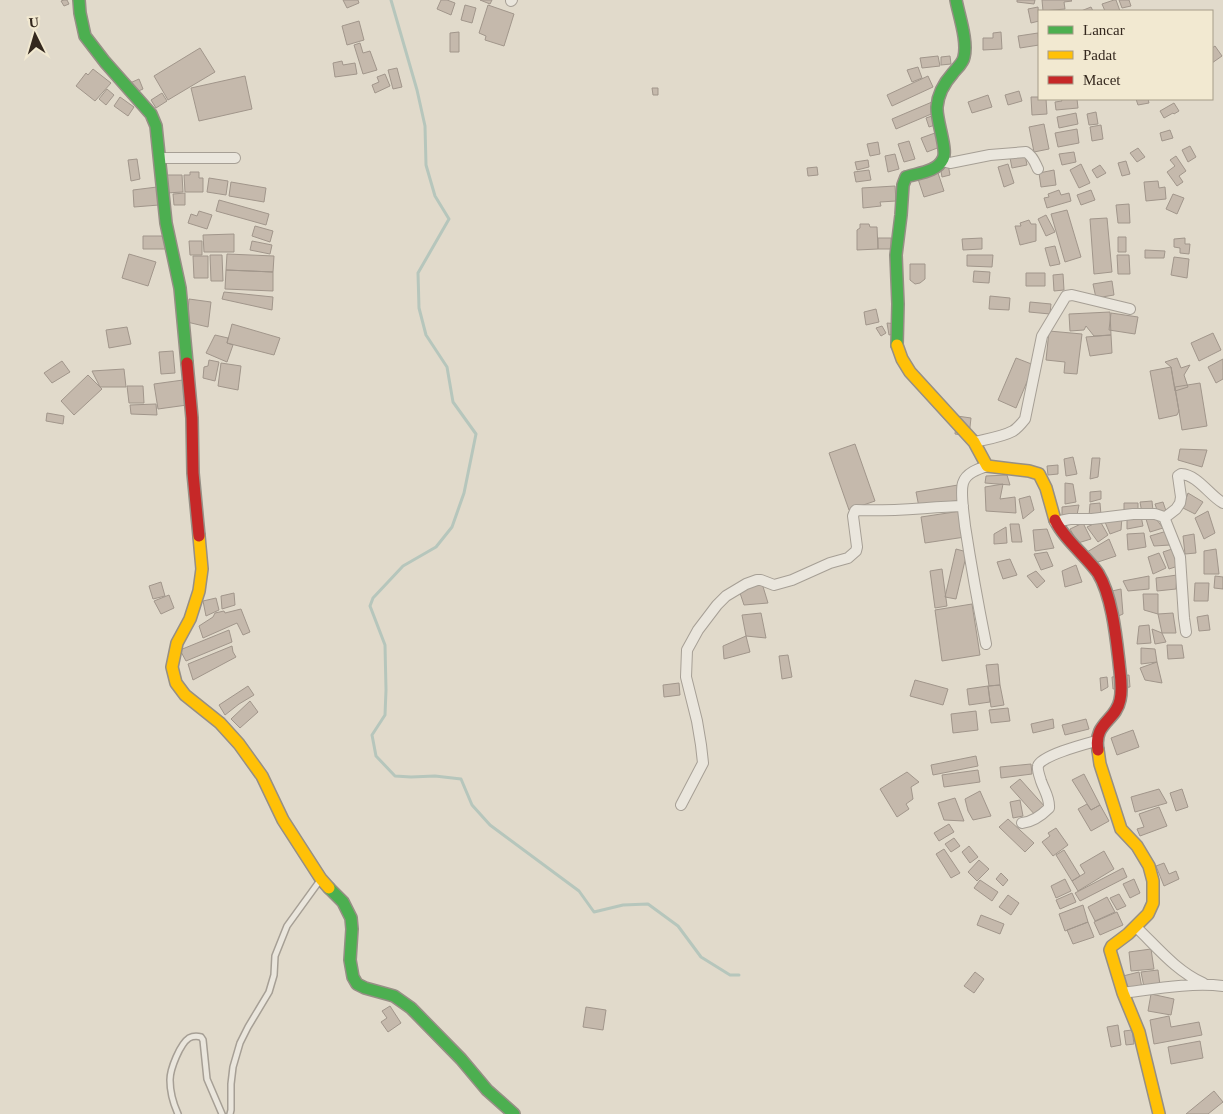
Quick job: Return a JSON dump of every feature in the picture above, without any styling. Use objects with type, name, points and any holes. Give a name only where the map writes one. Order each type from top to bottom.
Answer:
[{"type":"street","points":[[79,0],[85,36],[105,62],[151,114],[156,126],[166,223],[180,288],[192,418],[193,473],[202,569],[199,591],[190,619],[178,643],[172,667],[176,683],[185,695],[220,723],[248,754],[262,776],[283,820],[321,879],[343,902],[351,918],[350,960],[352,977],[357,984],[394,996],[411,1008],[487,1090],[514,1114]]},
{"type":"street","points":[[956,0],[965,44],[962,62],[949,78],[938,98],[938,122],[945,157],[934,168],[909,176],[904,181],[896,255],[897,344],[902,359],[910,372],[974,442],[987,466]]},
{"type":"street","points":[[942,161],[950,162],[990,154],[1026,152],[1030,154],[1038,169]]},
{"type":"street","points":[[159,158],[235,158]]},
{"type":"street","points":[[974,442],[1014,431],[1025,419],[1042,336],[1066,296],[1072,295],[1130,309]]},
{"type":"street","points":[[986,644],[962,506],[962,484],[969,475],[979,468],[987,466],[1029,471],[1039,474],[1046,488],[1055,522],[1098,574],[1108,598],[1115,630],[1121,682],[1120,701],[1114,713],[1098,733],[1096,741],[1100,764],[1121,828],[1137,846],[1149,866],[1153,881],[1152,903],[1148,914],[1136,927],[1112,946],[1110,950],[1114,968],[1139,1032],[1159,1114]]},
{"type":"street","points":[[1055,522],[1133,514],[1167,516],[1180,503],[1181,496],[1178,476],[1181,474],[1196,480],[1223,503]]},
{"type":"street","points":[[681,805],[703,763],[697,721],[686,677],[687,650],[698,630],[717,605],[726,596],[752,581],[762,580],[774,585],[848,558],[856,551],[857,547],[853,516],[856,510],[913,510],[962,506]]},
{"type":"street","points":[[1164,517],[1180,557],[1186,632]]},
{"type":"street","points":[[1022,823],[1042,815],[1049,808],[1049,800],[1038,772],[1040,762],[1059,752],[1096,741]]},
{"type":"street","points":[[1136,927],[1181,971],[1193,979],[1206,984]]},
{"type":"street","points":[[1123,993],[1206,984],[1223,986]]},
{"type":"lane","points":[[230,1114],[232,1110],[231,1084],[233,1067],[240,1043],[269,992],[274,975],[275,956],[287,926],[321,879]]},
{"type":"lane","points":[[178,1114],[172,1101],[170,1078],[176,1057],[184,1043],[189,1038],[197,1036],[203,1040],[207,1079],[222,1114]]},
{"type":"building","points":[[67,0],[69,4],[64,6],[61,1]]},
{"type":"building","points":[[343,0],[358,0],[359,3],[347,8]]},
{"type":"building","points":[[441,0],[455,3],[451,15],[437,9]]},
{"type":"building","points":[[480,0],[492,0],[490,4]]},
{"type":"building","points":[[1017,0],[1035,0],[1034,4],[1017,2]]},
{"type":"building","points":[[1042,0],[1072,1],[1064,2],[1065,9],[1043,10]]},
{"type":"building","points":[[1116,0],[1120,10],[1105,10],[1102,4]]},
{"type":"building","points":[[1119,0],[1129,0],[1131,6],[1122,8]]},
{"type":"building","points":[[465,5],[476,8],[472,23],[461,20]]},
{"type":"building","points":[[488,5],[514,14],[504,46],[485,40],[486,36],[479,33]]},
{"type":"building","points":[[1038,7],[1038,21],[1031,23],[1028,9]]},
{"type":"building","points":[[359,21],[364,40],[347,45],[342,26]]},
{"type":"building","points":[[459,32],[459,52],[450,52],[450,33]]},
{"type":"building","points":[[1001,32],[1002,49],[983,50],[983,38],[993,38],[993,33]]},
{"type":"building","points":[[1038,33],[1038,45],[1020,48],[1018,36]]},
{"type":"building","points":[[360,43],[363,53],[370,51],[377,70],[363,74],[354,45]]},
{"type":"building","points":[[1215,46],[1222,56],[1213,62],[1213,47]]},
{"type":"building","points":[[200,48],[215,72],[168,100],[154,76]]},
{"type":"building","points":[[938,56],[940,66],[922,68],[920,58]]},
{"type":"building","points":[[950,56],[951,64],[941,65],[941,57]]},
{"type":"building","points":[[342,61],[343,65],[355,63],[357,74],[335,77],[333,63]]},
{"type":"building","points":[[918,67],[922,78],[912,82],[907,70]]},
{"type":"building","points":[[397,68],[402,87],[393,89],[388,70]]},
{"type":"building","points":[[93,69],[111,83],[95,101],[76,86],[86,73],[88,75]]},
{"type":"building","points":[[385,74],[390,86],[375,93],[372,85],[379,82],[377,77]]},
{"type":"building","points":[[245,76],[252,109],[199,121],[191,88]]},
{"type":"building","points":[[928,76],[933,87],[892,106],[887,95]]},
{"type":"building","points":[[139,79],[143,89],[134,93],[130,83]]},
{"type":"building","points":[[652,88],[658,88],[658,95],[653,95]]},
{"type":"building","points":[[107,89],[114,95],[106,105],[99,99]]},
{"type":"building","points":[[1019,91],[1022,101],[1008,105],[1005,95]]},
{"type":"building","points":[[162,93],[167,101],[156,108],[151,100]]},
{"type":"building","points":[[988,95],[992,107],[972,113],[968,102]]},
{"type":"building","points":[[120,97],[134,107],[128,116],[114,106]]},
{"type":"building","points":[[1031,97],[1038,97],[1038,100],[1046,100],[1047,114],[1032,115]]},
{"type":"building","points":[[1077,100],[1078,108],[1056,110],[1055,102]]},
{"type":"building","points":[[1136,100],[1148,100],[1149,103],[1138,105]]},
{"type":"building","points":[[932,102],[936,112],[896,129],[892,119]]},
{"type":"building","points":[[1174,103],[1179,111],[1164,118],[1160,111]]},
{"type":"building","points":[[1096,112],[1098,124],[1089,125],[1087,114]]},
{"type":"building","points":[[1076,113],[1078,124],[1059,128],[1057,117]]},
{"type":"building","points":[[935,115],[938,124],[929,127],[926,118]]},
{"type":"building","points":[[1044,124],[1049,149],[1034,152],[1029,127]]},
{"type":"building","points":[[1101,125],[1103,139],[1092,141],[1090,127]]},
{"type":"building","points":[[1077,129],[1079,143],[1058,147],[1055,133]]},
{"type":"building","points":[[1170,130],[1173,138],[1162,141],[1160,133]]},
{"type":"building","points":[[935,133],[940,147],[927,152],[921,138]]},
{"type":"building","points":[[909,141],[915,159],[904,162],[898,144]]},
{"type":"building","points":[[878,142],[880,154],[870,156],[867,144]]},
{"type":"building","points":[[1190,146],[1196,157],[1188,162],[1182,150]]},
{"type":"building","points":[[1138,148],[1145,157],[1137,162],[1130,153]]},
{"type":"building","points":[[1074,152],[1076,162],[1062,165],[1059,154]]},
{"type":"building","points":[[895,154],[899,169],[888,172],[885,156]]},
{"type":"building","points":[[1025,155],[1027,165],[1012,168],[1010,158]]},
{"type":"building","points":[[1176,156],[1186,171],[1179,176],[1183,182],[1177,186],[1167,172],[1175,166],[1170,160]]},
{"type":"building","points":[[137,159],[140,179],[131,181],[128,160]]},
{"type":"building","points":[[868,160],[869,167],[857,170],[855,162]]},
{"type":"building","points":[[1126,161],[1130,174],[1122,176],[1118,163]]},
{"type":"building","points":[[948,164],[950,175],[942,177],[940,166]]},
{"type":"building","points":[[1008,164],[1014,183],[1004,187],[998,167]]},
{"type":"building","points":[[1081,164],[1090,183],[1079,188],[1070,170]]},
{"type":"building","points":[[1100,165],[1106,173],[1097,178],[1092,170]]},
{"type":"building","points":[[817,167],[818,175],[808,176],[807,168]]},
{"type":"building","points":[[869,170],[871,180],[856,182],[854,172]]},
{"type":"building","points":[[1054,170],[1056,185],[1041,187],[1039,173]]},
{"type":"building","points":[[190,172],[199,172],[199,178],[203,178],[203,192],[185,192],[184,175],[190,175]]},
{"type":"building","points":[[938,173],[944,191],[924,197],[918,179]]},
{"type":"building","points":[[165,175],[182,175],[183,192],[166,193]]},
{"type":"building","points":[[209,178],[228,181],[226,195],[207,192]]},
{"type":"building","points":[[1158,181],[1159,188],[1165,187],[1166,199],[1146,201],[1144,182]]},
{"type":"building","points":[[231,182],[266,188],[264,202],[229,196]]},
{"type":"building","points":[[895,186],[896,201],[880,202],[881,206],[863,208],[862,188]]},
{"type":"building","points":[[157,187],[159,205],[134,207],[133,190]]},
{"type":"building","points":[[1059,190],[1061,195],[1069,193],[1071,201],[1047,208],[1044,198],[1049,197],[1048,194]]},
{"type":"building","points":[[1091,190],[1095,200],[1081,205],[1077,195]]},
{"type":"building","points":[[185,193],[185,205],[174,205],[173,194]]},
{"type":"building","points":[[1173,194],[1184,198],[1177,214],[1166,209]]},
{"type":"building","points":[[219,200],[269,214],[266,225],[216,211]]},
{"type":"building","points":[[1129,204],[1130,223],[1118,223],[1116,205]]},
{"type":"building","points":[[1067,210],[1081,257],[1065,262],[1051,214]]},
{"type":"building","points":[[199,211],[212,215],[207,229],[188,223],[191,214],[197,216]]},
{"type":"building","points":[[1046,215],[1055,232],[1046,236],[1038,219]]},
{"type":"building","points":[[1107,218],[1112,272],[1094,274],[1090,219]]},
{"type":"building","points":[[1029,220],[1031,224],[1036,224],[1036,241],[1020,245],[1015,226],[1021,226],[1020,223]]},
{"type":"building","points":[[860,224],[869,224],[870,227],[877,227],[878,249],[857,250],[857,230],[860,228]]},
{"type":"building","points":[[255,226],[273,231],[270,242],[252,236]]},
{"type":"building","points":[[234,234],[234,252],[204,252],[203,235]]},
{"type":"building","points":[[143,236],[168,236],[167,249],[143,249]]},
{"type":"building","points":[[1118,237],[1126,237],[1126,252],[1118,252]]},
{"type":"building","points":[[878,238],[891,238],[891,249],[878,249]]},
{"type":"building","points":[[982,238],[982,249],[963,250],[962,239]]},
{"type":"building","points":[[1185,238],[1185,244],[1190,244],[1189,254],[1180,253],[1180,248],[1174,247],[1174,239]]},
{"type":"building","points":[[189,241],[202,241],[202,255],[190,255]]},
{"type":"building","points":[[252,241],[272,245],[270,254],[250,250]]},
{"type":"building","points":[[1055,246],[1060,264],[1050,266],[1045,248]]},
{"type":"building","points":[[1145,250],[1165,251],[1164,258],[1145,258]]},
{"type":"building","points":[[129,254],[156,262],[148,286],[122,278]]},
{"type":"building","points":[[227,254],[274,256],[273,272],[226,270]]},
{"type":"building","points":[[210,255],[222,255],[223,281],[211,281]]},
{"type":"building","points":[[967,255],[993,255],[992,267],[967,266]]},
{"type":"building","points":[[1117,255],[1129,255],[1130,274],[1118,274]]},
{"type":"building","points":[[193,256],[208,256],[208,278],[194,278]]},
{"type":"building","points":[[1174,257],[1189,259],[1187,278],[1171,275]]},
{"type":"building","points":[[910,264],[925,264],[925,279],[920,283],[915,284],[910,280]]},
{"type":"building","points":[[226,270],[273,272],[273,291],[225,289]]},
{"type":"building","points":[[974,271],[990,272],[989,283],[973,282]]},
{"type":"building","points":[[1026,273],[1045,273],[1045,286],[1026,286]]},
{"type":"building","points":[[1063,274],[1064,290],[1054,291],[1053,275]]},
{"type":"building","points":[[1112,281],[1114,295],[1096,298],[1093,284]]},
{"type":"building","points":[[224,292],[273,297],[272,310],[222,299]]},
{"type":"building","points":[[990,296],[1010,298],[1009,310],[989,309]]},
{"type":"building","points":[[189,299],[211,302],[208,327],[187,322]]},
{"type":"building","points":[[1030,302],[1051,304],[1050,314],[1029,312]]},
{"type":"building","points":[[876,309],[879,322],[866,325],[864,312]]},
{"type":"building","points":[[1110,312],[1111,335],[1094,336],[1086,326],[1084,330],[1070,331],[1069,314]]},
{"type":"building","points":[[1111,313],[1138,317],[1135,334],[1109,330]]},
{"type":"building","points":[[887,323],[898,324],[897,333],[889,335]]},
{"type":"building","points":[[232,324],[280,338],[274,355],[227,343]]},
{"type":"building","points":[[882,326],[886,333],[881,336],[876,328]]},
{"type":"building","points":[[127,327],[131,344],[109,348],[106,330]]},
{"type":"building","points":[[1049,331],[1082,334],[1077,374],[1064,373],[1065,362],[1046,360]]},
{"type":"building","points":[[1213,333],[1221,350],[1199,361],[1191,343]]},
{"type":"building","points":[[215,335],[228,338],[227,343],[233,345],[227,362],[206,353]]},
{"type":"building","points":[[1111,335],[1112,353],[1090,356],[1086,337]]},
{"type":"building","points":[[173,351],[175,373],[161,374],[159,352]]},
{"type":"building","points":[[1016,358],[1034,365],[1016,408],[998,400]]},
{"type":"building","points":[[1177,358],[1181,368],[1190,365],[1184,375],[1188,387],[1175,391],[1171,367],[1165,362]]},
{"type":"building","points":[[1223,359],[1223,379],[1216,383],[1208,367]]},
{"type":"building","points":[[209,360],[219,362],[215,381],[203,378],[204,367],[208,366]]},
{"type":"building","points":[[62,361],[70,372],[52,383],[44,373]]},
{"type":"building","points":[[221,363],[241,366],[238,390],[218,386]]},
{"type":"building","points":[[1171,367],[1179,411],[1177,415],[1159,419],[1150,371]]},
{"type":"building","points":[[124,369],[126,387],[100,387],[92,371]]},
{"type":"building","points":[[88,375],[102,389],[74,415],[61,401]]},
{"type":"building","points":[[183,380],[187,405],[158,409],[154,384]]},
{"type":"building","points":[[1200,383],[1207,426],[1182,430],[1175,387]]},
{"type":"building","points":[[127,386],[143,386],[144,403],[129,403]]},
{"type":"building","points":[[156,404],[157,415],[131,414],[130,405]]},
{"type":"building","points":[[47,413],[64,416],[63,424],[46,421]]},
{"type":"building","points":[[957,416],[971,418],[969,436],[955,434]]},
{"type":"building","points":[[855,444],[875,501],[849,510],[829,453]]},
{"type":"building","points":[[1180,449],[1207,450],[1202,467],[1178,460]]},
{"type":"building","points":[[1073,457],[1077,474],[1066,476],[1064,459]]},
{"type":"building","points":[[1092,458],[1100,458],[1098,477],[1090,479]]},
{"type":"building","points":[[1058,465],[1058,474],[1048,475],[1047,466]]},
{"type":"building","points":[[1007,475],[1010,485],[985,483],[986,476]]},
{"type":"building","points":[[1065,483],[1073,484],[1076,502],[1065,504]]},
{"type":"building","points":[[1003,484],[1000,499],[1015,497],[1016,513],[986,511],[985,487]]},
{"type":"building","points":[[958,485],[960,500],[919,507],[916,492]]},
{"type":"building","points":[[1101,491],[1101,499],[1090,502],[1090,492]]},
{"type":"building","points":[[1188,493],[1203,502],[1195,514],[1183,508]]},
{"type":"building","points":[[1030,496],[1034,510],[1023,519],[1019,499]]},
{"type":"building","points":[[1152,501],[1153,511],[1142,513],[1140,502]]},
{"type":"building","points":[[1163,502],[1166,511],[1158,513],[1155,504]]},
{"type":"building","points":[[1100,503],[1101,515],[1089,516],[1090,504]]},
{"type":"building","points":[[1124,503],[1138,503],[1138,513],[1124,514]]},
{"type":"building","points":[[1079,505],[1077,515],[1062,516],[1062,507]]},
{"type":"building","points":[[961,511],[965,537],[925,543],[921,517]]},
{"type":"building","points":[[1208,511],[1215,533],[1204,539],[1195,518]]},
{"type":"building","points":[[1153,515],[1163,528],[1150,532],[1146,519]]},
{"type":"building","points":[[1141,516],[1143,526],[1127,529],[1127,518]]},
{"type":"building","points":[[1122,517],[1121,530],[1110,534],[1105,522]]},
{"type":"building","points":[[1100,521],[1108,535],[1098,542],[1087,527]]},
{"type":"building","points":[[1083,523],[1091,539],[1078,543],[1070,529]]},
{"type":"building","points":[[1010,524],[1019,524],[1022,542],[1012,542]]},
{"type":"building","points":[[1006,527],[1007,543],[994,544],[994,534]]},
{"type":"building","points":[[1047,529],[1054,548],[1035,551],[1033,530]]},
{"type":"building","points":[[1167,531],[1170,545],[1154,546],[1150,536]]},
{"type":"building","points":[[1144,533],[1146,547],[1128,550],[1127,534]]},
{"type":"building","points":[[1194,534],[1196,553],[1185,554],[1183,536]]},
{"type":"building","points":[[1109,539],[1116,556],[1095,563],[1087,552]]},
{"type":"building","points":[[956,549],[967,552],[956,599],[945,597]]},
{"type":"building","points":[[1172,549],[1178,566],[1169,569],[1163,552]]},
{"type":"building","points":[[1216,549],[1219,574],[1204,574],[1204,551]]},
{"type":"building","points":[[1047,552],[1053,566],[1041,570],[1034,554]]},
{"type":"building","points":[[1159,553],[1166,568],[1153,574],[1148,557]]},
{"type":"building","points":[[1010,559],[1017,575],[1003,579],[997,562]]},
{"type":"building","points":[[1076,565],[1082,582],[1065,587],[1062,571]]},
{"type":"building","points":[[942,569],[947,606],[935,608],[930,571]]},
{"type":"building","points":[[1036,571],[1045,581],[1037,588],[1027,576]]},
{"type":"building","points":[[1177,575],[1176,589],[1157,591],[1156,578]]},
{"type":"building","points":[[1149,576],[1149,589],[1128,591],[1123,581]]},
{"type":"building","points":[[1215,576],[1223,577],[1223,589],[1214,588]]},
{"type":"building","points":[[761,580],[768,603],[744,605],[740,593]]},
{"type":"building","points":[[161,582],[165,596],[153,599],[149,586]]},
{"type":"building","points":[[1195,583],[1209,583],[1208,601],[1194,601]]},
{"type":"building","points":[[1121,589],[1123,614],[1116,617],[1112,591]]},
{"type":"building","points":[[234,593],[235,605],[222,609],[221,596]]},
{"type":"building","points":[[1143,594],[1158,594],[1158,614],[1144,610]]},
{"type":"building","points":[[169,595],[174,608],[161,614],[154,601]]},
{"type":"building","points":[[216,598],[219,610],[206,616],[203,601]]},
{"type":"building","points":[[972,604],[980,655],[942,661],[935,610]]},
{"type":"building","points":[[241,609],[250,632],[243,635],[237,623],[203,638],[199,626],[213,617],[215,613],[224,611],[225,613]]},
{"type":"building","points":[[761,613],[766,638],[746,636],[742,615]]},
{"type":"building","points":[[1173,613],[1176,633],[1162,633],[1158,614]]},
{"type":"building","points":[[1208,615],[1210,630],[1199,631],[1197,617]]},
{"type":"building","points":[[1149,625],[1151,643],[1137,644],[1139,626]]},
{"type":"building","points":[[1152,629],[1162,633],[1166,642],[1155,644]]},
{"type":"building","points":[[229,630],[232,642],[186,661],[180,650]]},
{"type":"building","points":[[746,636],[750,652],[724,659],[723,646]]},
{"type":"building","points":[[1167,645],[1182,645],[1184,658],[1168,659]]},
{"type":"building","points":[[232,646],[236,657],[193,680],[188,664]]},
{"type":"building","points":[[1141,648],[1155,649],[1157,662],[1141,664]]},
{"type":"building","points":[[788,655],[792,677],[782,679],[779,656]]},
{"type":"building","points":[[1157,662],[1162,683],[1145,680],[1140,668]]},
{"type":"building","points":[[998,664],[1000,685],[989,686],[986,665]]},
{"type":"building","points":[[1129,675],[1130,687],[1113,689],[1112,677]]},
{"type":"building","points":[[1107,677],[1108,687],[1101,691],[1100,678]]},
{"type":"building","points":[[915,680],[948,689],[943,705],[910,696]]},
{"type":"building","points":[[679,683],[680,695],[664,697],[663,685]]},
{"type":"building","points":[[1000,685],[1004,705],[991,707],[988,686]]},
{"type":"building","points":[[248,686],[254,695],[225,715],[219,705]]},
{"type":"building","points":[[988,686],[990,702],[969,705],[967,689]]},
{"type":"building","points":[[250,701],[258,712],[240,728],[231,719]]},
{"type":"building","points":[[1008,708],[1010,721],[991,723],[989,710]]},
{"type":"building","points":[[976,711],[978,730],[953,733],[951,714]]},
{"type":"building","points":[[1053,719],[1054,728],[1033,733],[1031,724]]},
{"type":"building","points":[[1086,719],[1089,729],[1065,735],[1062,725]]},
{"type":"building","points":[[1133,730],[1139,747],[1117,755],[1111,738]]},
{"type":"building","points":[[976,756],[978,766],[933,775],[931,765]]},
{"type":"building","points":[[1031,764],[1032,774],[1001,778],[1000,767]]},
{"type":"building","points":[[978,770],[980,782],[944,787],[942,775]]},
{"type":"building","points":[[907,772],[919,782],[911,787],[913,799],[906,804],[909,809],[897,817],[880,789]]},
{"type":"building","points":[[1084,774],[1100,805],[1091,810],[1072,780]]},
{"type":"building","points":[[1020,779],[1046,808],[1036,816],[1010,787]]},
{"type":"building","points":[[1159,789],[1167,803],[1135,812],[1131,797]]},
{"type":"building","points":[[1182,789],[1188,807],[1176,811],[1170,793]]},
{"type":"building","points":[[980,791],[991,816],[973,820],[965,799]]},
{"type":"building","points":[[955,798],[964,821],[944,820],[938,803]]},
{"type":"building","points":[[1020,800],[1023,816],[1013,818],[1010,802]]},
{"type":"building","points":[[1087,804],[1091,810],[1100,805],[1109,821],[1091,831],[1078,809]]},
{"type":"building","points":[[1159,807],[1167,826],[1140,836],[1137,829],[1144,827],[1139,814]]},
{"type":"building","points":[[1008,819],[1034,843],[1025,852],[999,827]]},
{"type":"building","points":[[949,824],[954,832],[939,841],[934,833]]},
{"type":"building","points":[[1056,828],[1068,845],[1053,856],[1042,842],[1050,836],[1048,833]]},
{"type":"building","points":[[954,838],[960,846],[951,852],[945,844]]},
{"type":"building","points":[[969,846],[978,857],[970,863],[962,852]]},
{"type":"building","points":[[944,849],[960,873],[951,878],[936,854]]},
{"type":"building","points":[[1064,850],[1080,876],[1072,881],[1056,855]]},
{"type":"building","points":[[1104,851],[1114,869],[1078,891],[1072,881],[1085,873],[1080,865]]},
{"type":"building","points":[[979,860],[989,869],[977,881],[968,872]]},
{"type":"building","points":[[1164,863],[1169,874],[1176,871],[1179,879],[1164,886],[1156,866]]},
{"type":"building","points":[[1123,868],[1127,877],[1080,901],[1075,893]]},
{"type":"building","points":[[1001,873],[1008,880],[1003,886],[996,879]]},
{"type":"building","points":[[1065,879],[1071,891],[1056,898],[1051,886]]},
{"type":"building","points":[[1134,879],[1140,893],[1130,898],[1123,884]]},
{"type":"building","points":[[980,880],[998,892],[992,901],[974,888]]},
{"type":"building","points":[[1072,893],[1076,902],[1060,909],[1056,900]]},
{"type":"building","points":[[1119,894],[1126,906],[1117,910],[1110,898]]},
{"type":"building","points":[[1008,895],[1019,903],[1011,915],[999,907]]},
{"type":"building","points":[[1107,897],[1115,912],[1095,921],[1088,907]]},
{"type":"building","points":[[1083,905],[1088,922],[1065,931],[1059,914]]},
{"type":"building","points":[[1117,912],[1123,925],[1100,935],[1094,922]]},
{"type":"building","points":[[981,915],[1004,924],[1000,934],[977,925]]},
{"type":"building","points":[[1088,922],[1094,937],[1073,944],[1067,930]]},
{"type":"building","points":[[1151,949],[1154,969],[1131,971],[1129,952]]},
{"type":"building","points":[[1158,970],[1160,985],[1144,987],[1141,972]]},
{"type":"building","points":[[975,972],[984,979],[974,993],[964,986]]},
{"type":"building","points":[[1139,972],[1142,988],[1126,991],[1123,976]]},
{"type":"building","points":[[1151,994],[1174,999],[1171,1015],[1148,1011]]},
{"type":"building","points":[[390,1006],[401,1023],[388,1032],[381,1022],[387,1018],[382,1011]]},
{"type":"building","points":[[586,1007],[606,1010],[603,1030],[583,1027]]},
{"type":"building","points":[[1169,1016],[1171,1027],[1199,1022],[1202,1035],[1154,1044],[1150,1020]]},
{"type":"building","points":[[1118,1025],[1121,1045],[1111,1047],[1107,1027]]},
{"type":"building","points":[[1132,1030],[1134,1044],[1126,1045],[1124,1031]]},
{"type":"building","points":[[1200,1041],[1203,1058],[1171,1064],[1168,1047]]},
{"type":"building","points":[[1214,1091],[1223,1102],[1208,1114],[1186,1114]]},
{"type":"waterway","points":[[391,0],[417,90],[425,126],[426,165],[435,196],[449,219],[418,273],[419,308],[426,335],[447,367],[453,402],[476,434],[464,493],[452,527],[436,547],[403,566],[373,598],[370,606],[385,645],[385,715],[372,735],[376,756],[395,776],[435,776],[461,779],[472,805],[490,825],[579,891],[594,912],[623,905],[648,904],[678,926],[701,957],[730,975],[739,975]]},
{"type":"traffic: fast","points":[[79,0],[85,36],[105,62],[151,114],[156,126],[166,223],[180,288],[187,363]]},
{"type":"traffic: fast","points":[[897,345],[896,255],[903,185],[906,177],[932,169],[943,159],[944,149],[937,113],[940,92],[960,65],[965,51],[964,36],[956,0]]},
{"type":"traffic: fast","points":[[329,888],[343,902],[351,918],[350,960],[353,977],[357,984],[394,996],[411,1008],[461,1059],[487,1090],[514,1114]]},
{"type":"traffic: slow","points":[[897,345],[902,359],[910,372],[974,442],[987,466],[1039,474],[1046,488],[1055,520]]},
{"type":"traffic: slow","points":[[199,536],[202,569],[199,591],[190,619],[177,643],[172,667],[176,683],[185,695],[220,723],[239,744],[262,776],[283,820],[321,879],[329,888]]},
{"type":"traffic: slow","points":[[1098,750],[1100,764],[1121,829],[1137,846],[1149,866],[1153,881],[1153,903],[1148,914],[1128,934],[1112,946],[1110,950],[1123,993],[1139,1032],[1159,1114]]},
{"type":"traffic: jam","points":[[187,363],[192,418],[193,473],[199,536]]},
{"type":"traffic: jam","points":[[1055,520],[1064,534],[1098,573],[1107,593],[1113,616],[1121,676],[1121,695],[1118,707],[1099,734],[1097,741],[1098,750]]}]
